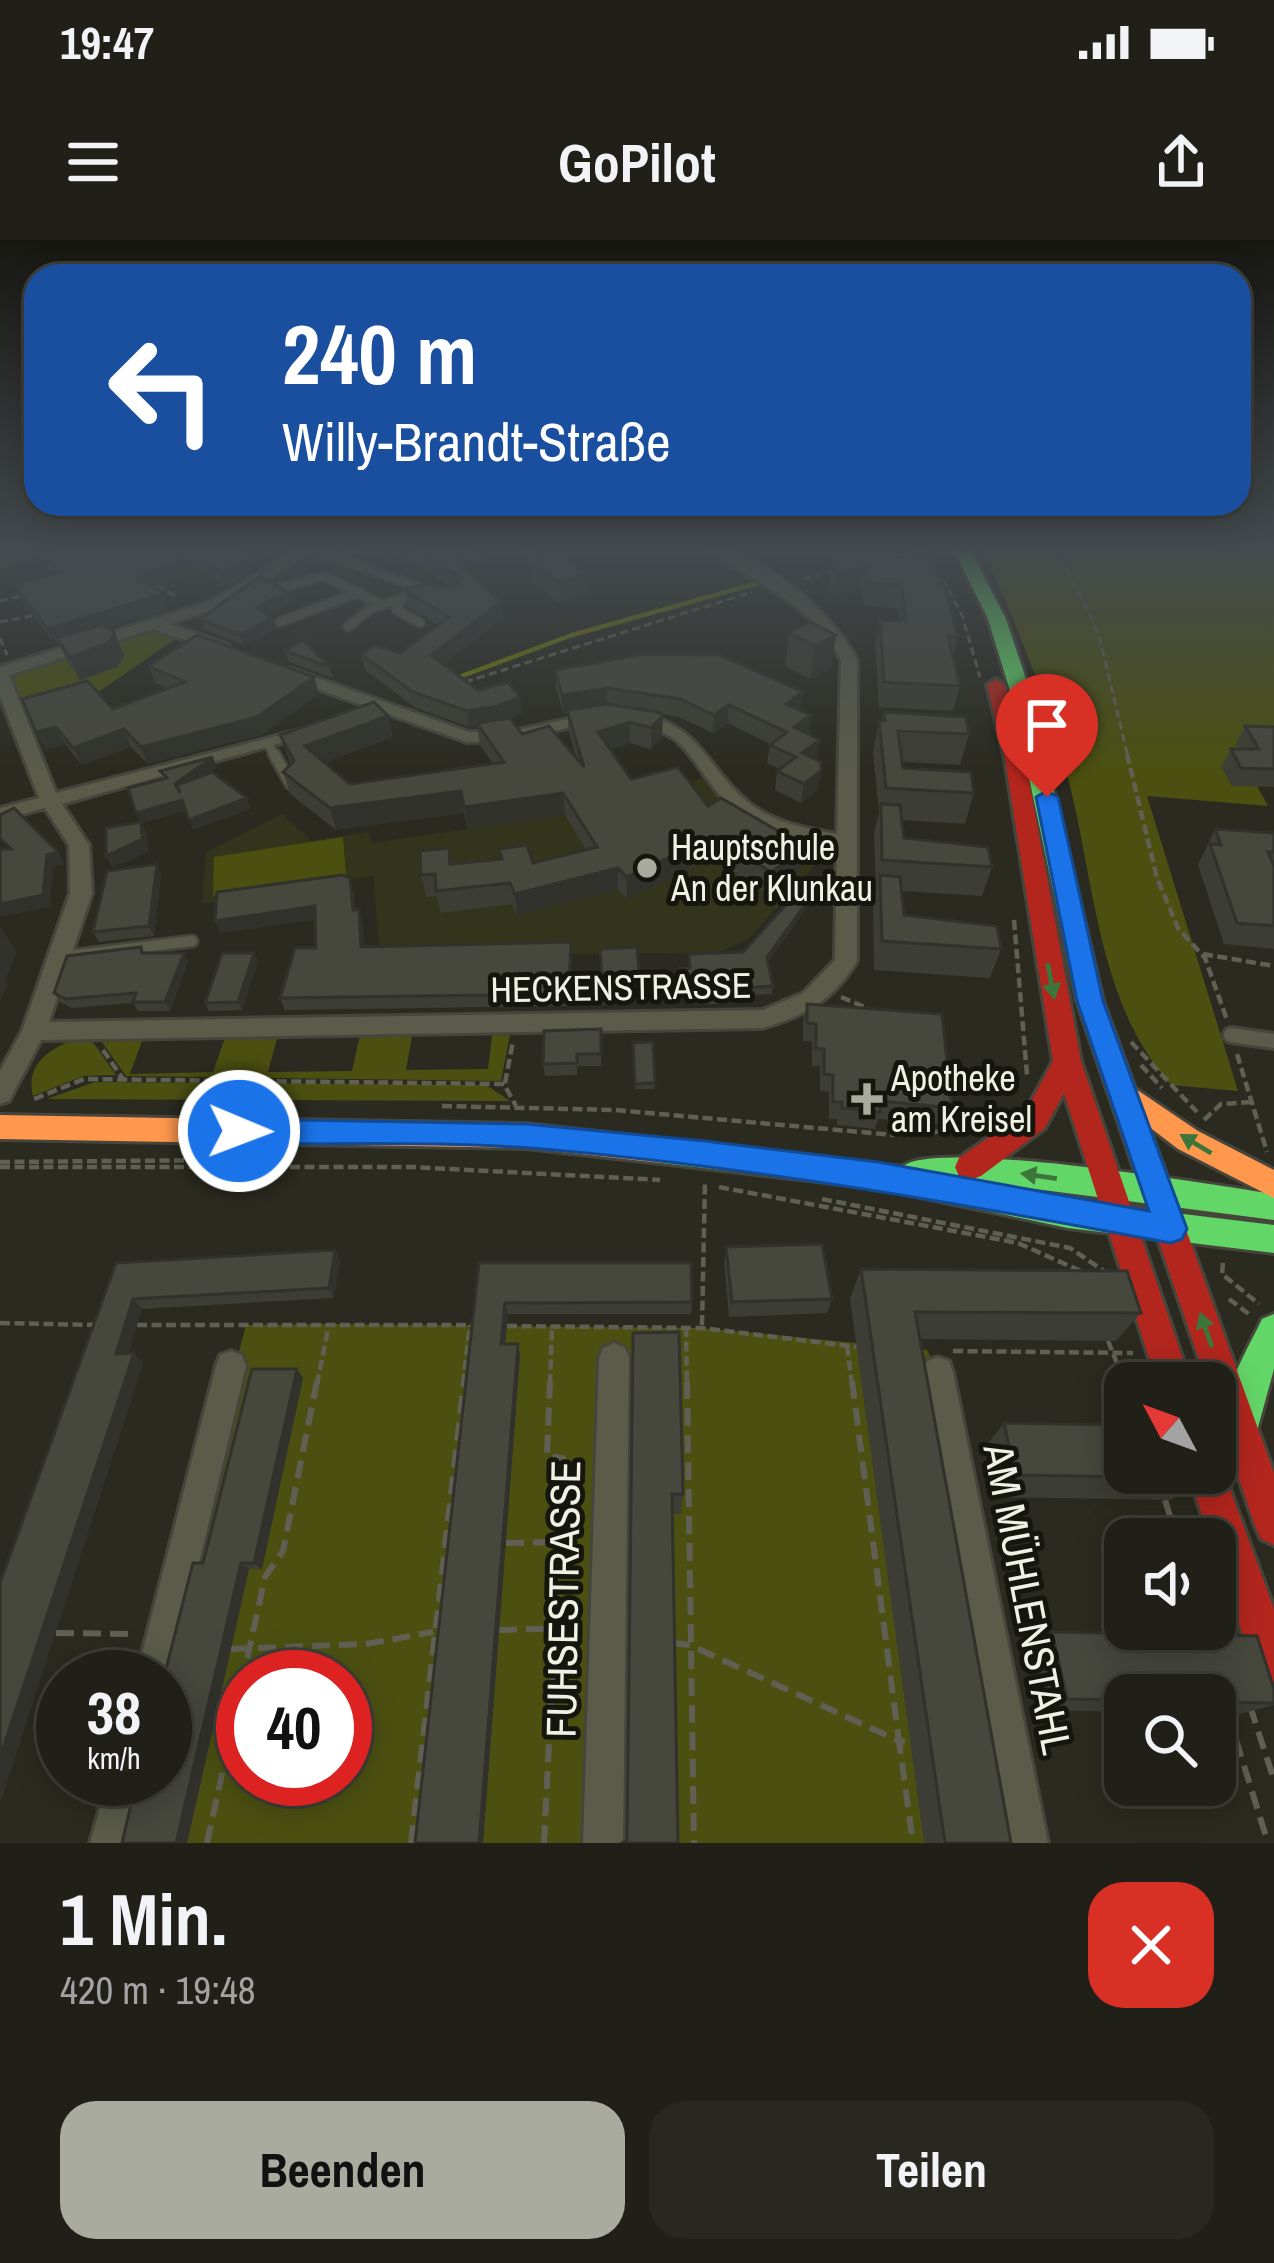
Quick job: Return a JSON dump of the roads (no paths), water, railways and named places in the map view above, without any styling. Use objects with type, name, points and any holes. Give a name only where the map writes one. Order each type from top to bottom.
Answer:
[{"type":"street","points":[[0,1094],[34,1031],[81,893],[80,845],[49,799],[0,673],[169,621]]},
{"type":"street","points":[[184,633],[198,621]]},
{"type":"street","name":"HECKENSTRASSE","points":[[34,1031],[763,1019],[805,1007],[828,991],[846,961],[849,660],[825,621]]},
{"type":"street","points":[[976,621],[1000,699],[1066,1061],[1166,1362]]},
{"type":"street","points":[[998,621],[1022,694],[1090,1001],[1274,1526]]},
{"type":"street","points":[[157,625],[248,658]]},
{"type":"street","points":[[268,666],[467,737],[513,736],[604,717],[652,719],[693,742],[742,806],[791,832],[849,843]]},
{"type":"street","points":[[0,814],[268,744],[375,706]]},
{"type":"street","points":[[970,1166],[1035,1120],[1066,1061]]},
{"type":"street","points":[[1124,1093],[1188,1139],[1271,1173]]},
{"type":"street","points":[[0,1127],[526,1136],[878,1175],[1121,1221],[1274,1239]]},
{"type":"street","points":[[878,1175],[970,1166],[1274,1207]]},
{"type":"street","points":[[1241,1431],[1248,1388],[1268,1326]]},
{"type":"street","name":"FUHSESTRASSE","points":[[603,1843],[614,1358]]},
{"type":"street","name":"AM MÜHLENSTAHL","points":[[944,1362],[1028,1843]]},
{"type":"street","points":[[161,1650],[231,1366]]},
{"type":"street","points":[[1213,1494],[1274,1666]]},
{"type":"street","points":[[110,1843],[120,1806]]},
{"type":"lane","points":[[348,627],[352,621]]},
{"type":"lane","points":[[268,744],[292,784]]},
{"type":"lane","points":[[59,957],[192,941]]},
{"type":"lane","points":[[1231,1035],[1274,1041]]},
{"type":"waterway","points":[[451,680],[623,621]]},
{"type":"place","name":"Hauptschule An der Klunkau","points":[[647,868]]},
{"type":"place","name":"Apotheke am Kreisel","points":[[867,1099]]}]
